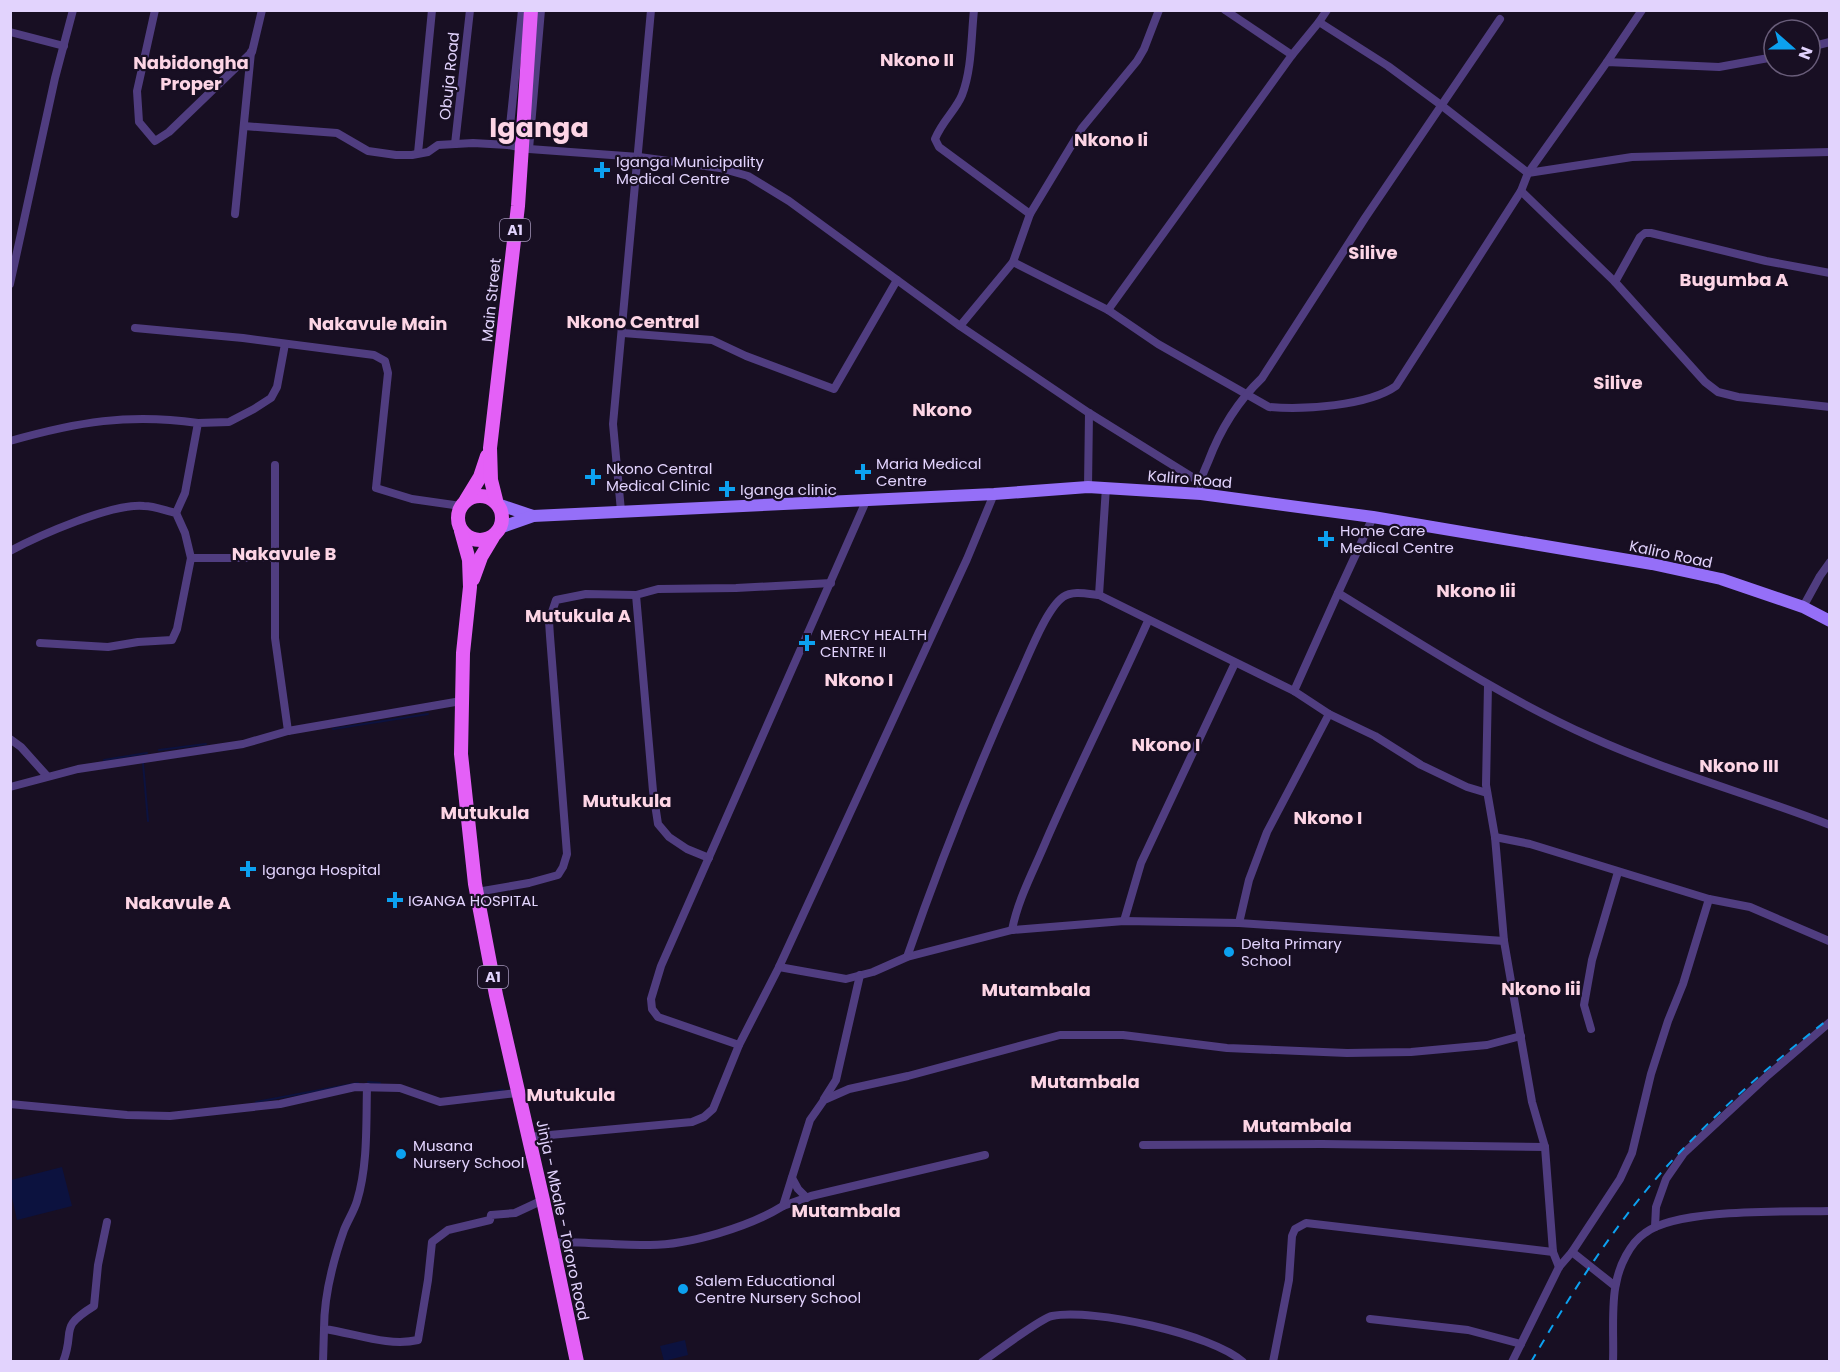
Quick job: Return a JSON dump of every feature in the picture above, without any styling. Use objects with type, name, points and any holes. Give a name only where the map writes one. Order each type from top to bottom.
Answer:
[{"type":"main road","name":"Main Street","points":[[490,448],[504,333],[531,10]]},
{"type":"main road","name":"A1","points":[[461,531],[457,519],[480,477],[490,448]]},
{"type":"main road","name":"A1","points":[[490,448],[491,480],[502,515],[497,532]]},
{"type":"main road","name":"Kaliro Road","points":[[497,532],[533,516],[994,494],[1088,487],[1201,488],[1652,564],[1721,579],[1803,607],[1830,621]]},
{"type":"main road","points":[[464,503],[475,496],[498,503]]},
{"type":"main road","name":"Kaliro Road","points":[[498,503],[533,516]]},
{"type":"main road","points":[[461,531],[475,538],[497,532]]},
{"type":"main road","name":"Jinja - Mbale - Tororo Road","points":[[461,531],[469,560],[470,587],[460,701],[464,789],[477,892],[517,1093],[543,1200],[577,1362]]},
{"type":"main road","name":"Jinja - Mbale - Tororo Road","points":[[470,587],[481,557],[497,532]]},
{"type":"street","points":[[10,284],[55,78],[73,10]]},
{"type":"street","points":[[155,10],[137,91],[139,122],[155,141],[169,132],[252,52]]},
{"type":"street","points":[[235,214],[252,52],[262,10]]},
{"type":"street","points":[[418,153],[432,10]]},
{"type":"street","name":"Obuja Road","points":[[455,144],[470,10]]},
{"type":"street","name":"Main Street","points":[[520,147],[522,10]]},
{"type":"street","name":"Main Street","points":[[520,147],[541,10]]},
{"type":"street","points":[[621,511],[613,424],[651,10]]},
{"type":"street","points":[[974,10],[968,72],[962,97],[940,126],[936,139],[939,147],[1030,214]]},
{"type":"street","points":[[960,326],[1013,262],[1030,214],[1082,128],[1137,61],[1159,10]]},
{"type":"street","points":[[1225,10],[1292,54]]},
{"type":"street","points":[[1108,310],[1292,54],[1327,10]]},
{"type":"street","points":[[1013,262],[1108,310],[1158,344],[1269,407],[1287,408],[1364,400],[1386,393],[1396,386],[1521,191],[1528,173],[1642,10]]},
{"type":"street","points":[[244,126],[337,133],[368,151],[396,155],[428,152],[438,145],[520,147],[639,157],[720,168],[748,176],[789,201],[960,326],[1201,488],[1219,436],[1245,395],[1268,369],[1365,218],[1500,19]]},
{"type":"street","points":[[1318,22],[1388,66],[1528,173],[1632,158],[1830,152]]},
{"type":"street","points":[[10,33],[64,46]]},
{"type":"street","points":[[1607,62],[1719,67],[1762,59]]},
{"type":"street","points":[[1521,191],[1615,282],[1705,382],[1718,392],[1738,397],[1830,407]]},
{"type":"street","points":[[1615,282],[1640,237],[1645,233],[1830,273]]},
{"type":"street","points":[[623,333],[712,340],[746,356],[834,389],[897,280]]},
{"type":"street","points":[[135,328],[374,355],[385,362],[388,373],[376,488],[412,499],[464,503]]},
{"type":"street","points":[[10,441],[53,429],[105,419],[144,418],[198,423],[229,422],[254,410],[271,398],[276,387],[285,344]]},
{"type":"street","points":[[1088,487],[1089,413]]},
{"type":"street","points":[[40,644],[108,647],[172,640],[177,629],[191,558],[185,533],[176,513],[184,493],[198,423]]},
{"type":"street","points":[[275,465],[276,638],[288,732]]},
{"type":"street","points":[[1099,595],[1106,487]]},
{"type":"street","points":[[528,1137],[692,1122],[704,1117],[713,1109],[739,1045],[779,967],[967,559],[994,494]]},
{"type":"street","points":[[739,1045],[658,1017],[651,1009],[651,999],[661,966],[867,500]]},
{"type":"street","points":[[10,551],[29,541],[116,508],[144,506],[176,513]]},
{"type":"street","points":[[1293,691],[1373,517]]},
{"type":"street","points":[[191,558],[276,558]]},
{"type":"street","points":[[1803,607],[1830,562]]},
{"type":"street","points":[[477,892],[529,883],[558,875],[567,854],[549,621],[556,600],[586,594],[636,595],[658,589],[831,583]]},
{"type":"street","points":[[907,957],[946,848],[1042,624],[1062,597],[1072,593],[1099,595],[1293,691],[1329,714],[1375,736],[1421,765],[1467,787],[1487,793]]},
{"type":"street","points":[[1338,593],[1488,685],[1591,737],[1665,768],[1781,806],[1830,825]]},
{"type":"street","points":[[636,595],[653,791],[658,824],[669,837],[687,849],[709,858]]},
{"type":"street","points":[[1012,930],[1016,908],[1065,797],[1148,621]]},
{"type":"street","points":[[1124,921],[1140,863],[1234,663]]},
{"type":"street","points":[[1488,685],[1487,793],[1495,837],[1504,941],[1532,1102],[1545,1147],[1553,1252],[1558,1267]]},
{"type":"street","points":[[10,787],[47,776],[243,744],[288,732],[460,701]]},
{"type":"street","points":[[1239,923],[1249,880],[1267,832],[1329,714]]},
{"type":"street","points":[[10,739],[21,747],[47,776]]},
{"type":"street","points":[[1495,837],[1530,844],[1708,899],[1750,907],[1829,941]]},
{"type":"street","points":[[1591,1029],[1584,1005],[1592,960],[1618,872]]},
{"type":"street","points":[[1512,1362],[1558,1267],[1572,1251],[1620,1179],[1632,1153],[1651,1074],[1683,984],[1708,899]]},
{"type":"street","points":[[779,967],[846,979],[873,972],[907,957],[1012,930],[1124,921],[1239,923],[1504,941]]},
{"type":"street","points":[[783,1206],[810,1120],[836,1080],[860,975]]},
{"type":"street","points":[[1655,1227],[1656,1208],[1666,1179],[1684,1153],[1766,1077],[1830,1022]]},
{"type":"street","points":[[824,1100],[849,1089],[908,1076],[1060,1035],[1124,1035],[1227,1048],[1347,1053],[1411,1052],[1487,1045],[1521,1036]]},
{"type":"street","points":[[10,1104],[127,1115],[170,1116],[280,1104],[354,1087],[400,1088],[440,1102],[517,1093]]},
{"type":"street","points":[[323,1362],[327,1294],[344,1230],[357,1200],[364,1159],[367,1087]]},
{"type":"street","points":[[1143,1145],[1322,1144],[1545,1147]]},
{"type":"street","points":[[552,1242],[652,1245],[719,1233],[765,1217],[783,1206],[807,1198],[985,1155]]},
{"type":"street","points":[[792,1178],[807,1198]]},
{"type":"street","points":[[324,1329],[389,1341],[418,1340],[432,1242],[448,1230],[490,1220],[490,1215],[514,1213],[543,1200]]},
{"type":"street","points":[[1613,1362],[1615,1286],[1620,1269],[1632,1246],[1644,1233],[1685,1217],[1830,1211]]},
{"type":"street","points":[[63,1362],[68,1331],[74,1319],[94,1306],[98,1265],[107,1222]]},
{"type":"street","points":[[1273,1362],[1289,1280],[1292,1236],[1300,1225],[1306,1223],[1553,1252]]},
{"type":"street","points":[[1572,1251],[1615,1286]]},
{"type":"street","points":[[982,1362],[1050,1316],[1086,1316],[1165,1328],[1211,1344],[1243,1362]]},
{"type":"street","points":[[1370,1319],[1468,1330],[1521,1344]]},
{"type":"shaded area","points":[[62,1167],[72,1206],[17,1220],[11,1193],[11,1180]]},
{"type":"shaded area","points":[[685,1340],[688,1355],[664,1361],[660,1346]]},
{"type":"waterway","points":[[333,729],[428,714]]},
{"type":"waterway","points":[[159,750],[206,744]]},
{"type":"waterway","points":[[104,760],[147,753]]},
{"type":"waterway","points":[[143,763],[148,821]]},
{"type":"waterway","points":[[368,1082],[380,1083]]},
{"type":"waterway","points":[[256,1102],[358,1083]]},
{"type":"waterway","points":[[484,1093],[503,1090]]},
{"type":"railway","points":[[1531,1362],[1601,1251],[1661,1173],[1736,1097],[1830,1018]]},
{"type":"place","name":"Iganga Municipality Medical Centre","points":[[602,170]]},
{"type":"place","name":"Maria Medical Centre","points":[[863,472]]},
{"type":"place","name":"Nkono Central Medical Clinic","points":[[593,477]]},
{"type":"place","name":"Iganga clinic","points":[[727,489]]},
{"type":"place","name":"Home Care Medical Centre","points":[[1326,539]]},
{"type":"place","name":"MERCY HEALTH CENTRE II","points":[[807,643]]},
{"type":"place","name":"Iganga Hospital","points":[[248,869]]},
{"type":"place","name":"IGANGA HOSPITAL","points":[[395,900]]},
{"type":"place","name":"Delta Primary School","points":[[1229,952]]},
{"type":"place","name":"Musana Nursery School","points":[[401,1154]]},
{"type":"place","name":"Salem Educational Centre Nursery School","points":[[683,1289]]},
{"type":"district","name":"Nkono II","points":[[917,59]]},
{"type":"district","name":"Nabidongha Proper","points":[[191,72]]},
{"type":"district","name":"Iganga","points":[[539,127]]},
{"type":"district","name":"Nkono Ii","points":[[1111,139]]},
{"type":"district","name":"Silive","points":[[1373,252]]},
{"type":"district","name":"Bugumba A","points":[[1734,279]]},
{"type":"district","name":"Nkono Central","points":[[633,321]]},
{"type":"district","name":"Nakavule Main","points":[[378,323]]},
{"type":"district","name":"Silive","points":[[1618,382]]},
{"type":"district","name":"Nkono","points":[[942,409]]},
{"type":"district","name":"Nakavule B","points":[[284,553]]},
{"type":"district","name":"Nkono Iii","points":[[1476,590]]},
{"type":"district","name":"Mutukula A","points":[[578,615]]},
{"type":"district","name":"Nkono I","points":[[859,679]]},
{"type":"district","name":"Nkono I","points":[[1166,744]]},
{"type":"district","name":"Nkono III","points":[[1739,765]]},
{"type":"district","name":"Mutukula","points":[[627,800]]},
{"type":"district","name":"Mutukula","points":[[485,812]]},
{"type":"district","name":"Nkono I","points":[[1328,817]]},
{"type":"district","name":"Nakavule A","points":[[178,902]]},
{"type":"district","name":"Nkono Iii","points":[[1541,988]]},
{"type":"district","name":"Mutambala","points":[[1036,989]]},
{"type":"district","name":"Mutambala","points":[[1085,1081]]},
{"type":"district","name":"Mutukula","points":[[571,1094]]},
{"type":"district","name":"Mutambala","points":[[1297,1125]]},
{"type":"district","name":"Mutambala","points":[[846,1210]]}]
